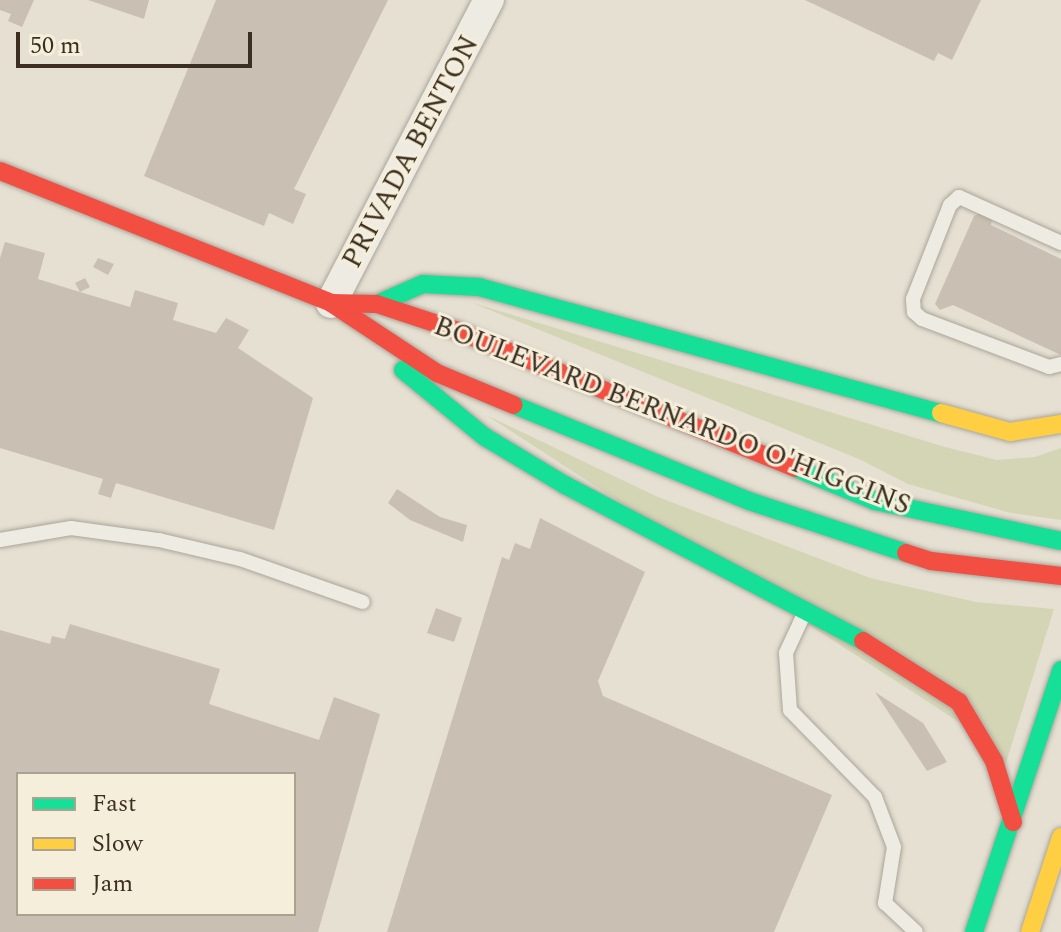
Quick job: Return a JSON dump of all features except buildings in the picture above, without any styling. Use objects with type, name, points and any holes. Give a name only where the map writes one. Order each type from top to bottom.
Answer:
[{"type":"main road","name":"BOULEVARD BERNARDO O'HIGGINS","points":[[0,171],[331,303],[370,333],[437,373],[863,543],[931,561],[1061,576]]},
{"type":"main road","points":[[377,304],[423,284],[479,287],[1010,432],[1061,424]]},
{"type":"main road","name":"BOULEVARD BERNARDO O'HIGGINS","points":[[331,303],[377,304],[472,337],[875,501],[1036,539],[1061,541]]},
{"type":"main road","points":[[370,333],[420,387],[485,437],[565,485],[897,658],[959,702],[994,761],[1013,822]]},
{"type":"main road","points":[[974,932],[1061,670]]},
{"type":"main road","points":[[1030,932],[1061,837]]},
{"type":"street","name":"PRIVADA BENTON","points":[[331,303],[489,0]]},
{"type":"lane","points":[[1061,243],[959,197],[950,205],[913,299],[914,312],[922,319],[1049,367],[1061,364]]},
{"type":"lane","points":[[0,540],[71,528],[159,540],[240,559],[363,602]]},
{"type":"lane","points":[[805,610],[786,653],[790,710],[875,797],[894,847],[885,903],[916,932]]},
{"type":"green space","points":[[470,302],[945,447],[997,460],[1035,457],[1061,448],[1061,520],[1011,513],[908,484],[859,459]]},
{"type":"green space","points":[[486,415],[658,497],[870,578],[976,602],[1054,609],[1005,766],[996,746]]},
{"type":"traffic: fast","points":[[377,304],[423,284],[479,287],[941,413]]},
{"type":"traffic: fast","points":[[403,370],[485,437],[565,485],[863,641]]},
{"type":"traffic: fast","points":[[514,405],[749,501],[906,553]]},
{"type":"traffic: fast","points":[[795,468],[875,501],[1061,541]]},
{"type":"traffic: fast","points":[[974,932],[1061,670]]},
{"type":"traffic: slow","points":[[941,413],[1010,432],[1061,424]]},
{"type":"traffic: slow","points":[[1030,932],[1061,837]]},
{"type":"traffic: jam","points":[[0,171],[331,303],[437,373],[514,405]]},
{"type":"traffic: jam","points":[[331,303],[377,304],[458,331],[795,468]]},
{"type":"traffic: jam","points":[[906,553],[931,561],[1061,576]]},
{"type":"traffic: jam","points":[[863,641],[959,702],[994,761],[1013,822]]}]
